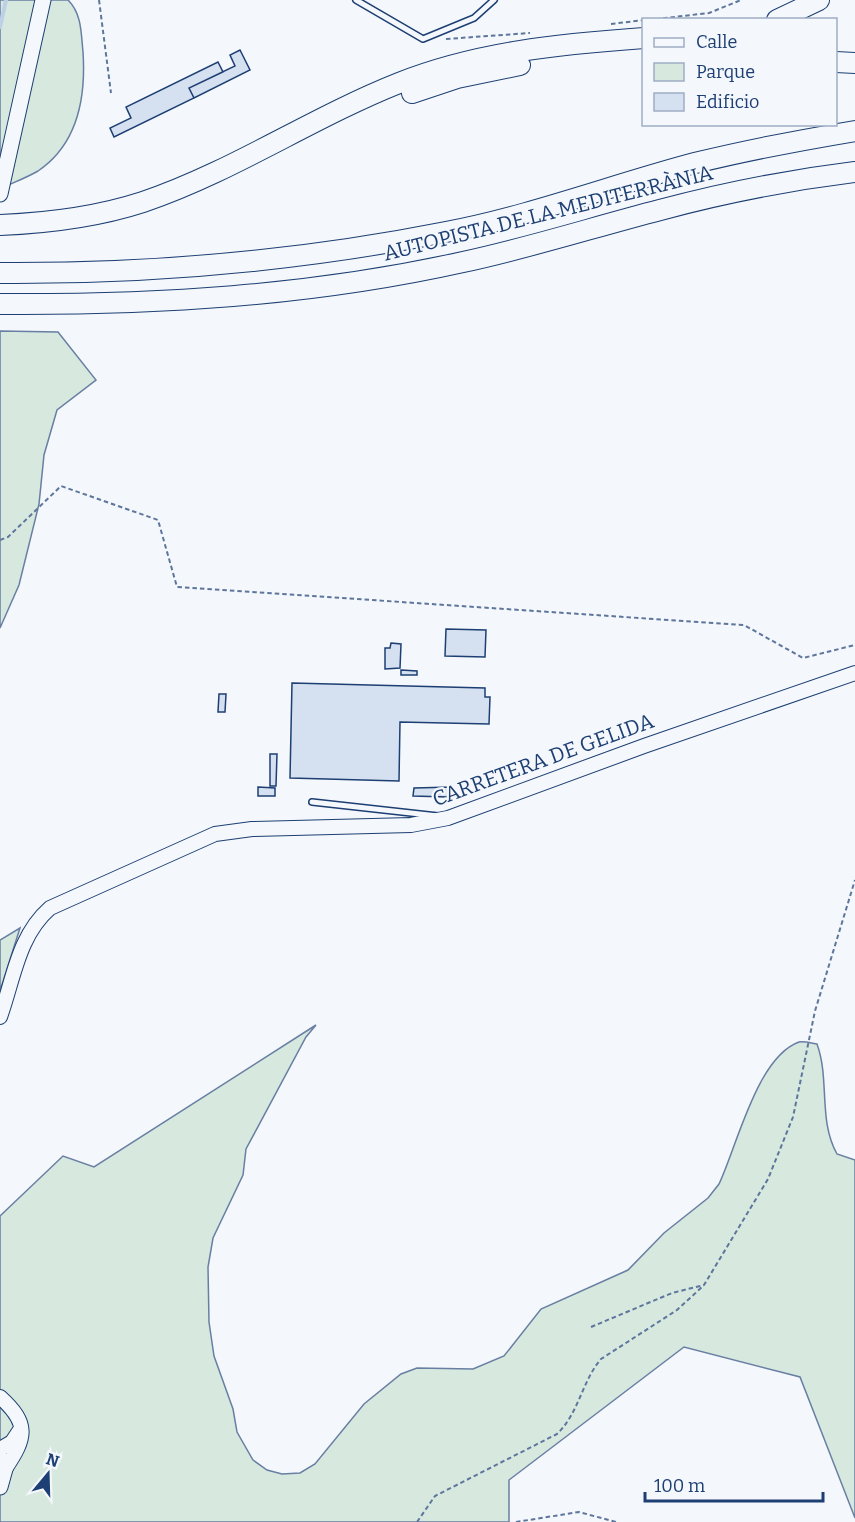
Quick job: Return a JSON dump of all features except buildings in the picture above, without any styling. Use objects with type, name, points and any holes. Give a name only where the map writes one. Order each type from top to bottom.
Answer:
[{"type":"highway","points":[[781,18],[819,0]]},
{"type":"highway","points":[[0,225],[57,221],[104,213],[144,201],[190,184],[398,84],[447,66],[518,52],[642,38]]},
{"type":"highway","points":[[0,237],[67,232],[116,222],[163,207],[398,98],[457,78],[533,63],[642,52]]},
{"type":"highway","points":[[837,62],[855,63]]},
{"type":"highway","name":"AUTOPISTA DE LA MEDITERRÀNIA","points":[[0,273],[157,270],[220,266],[435,234],[548,207],[743,152],[855,131]]},
{"type":"highway","name":"AUTOPISTA DE LA MEDITERRÀNIA","points":[[0,304],[166,302],[228,298],[368,280],[491,256],[709,198],[855,172]]},
{"type":"main road","points":[[0,194],[43,0]]},
{"type":"main road","points":[[0,1487],[2,1464]]},
{"type":"street","name":"CARRETERA DE GELIDA","points":[[0,1017],[23,942],[34,922],[50,908],[215,834],[252,829],[411,825],[448,818],[515,792],[855,673]]},
{"type":"street","points":[[0,1397],[16,1413],[22,1439],[20,1446],[2,1464]]},
{"type":"street","points":[[0,1449],[12,1442],[21,1428]]},
{"type":"lane","points":[[356,0],[423,39],[474,18],[494,0]]},
{"type":"lane","points":[[312,802],[421,812],[448,818]]},
{"type":"path","points":[[99,0],[111,93]]},
{"type":"path","points":[[665,18],[709,13],[741,0]]},
{"type":"path","points":[[609,24],[642,20]]},
{"type":"path","points":[[423,39],[473,39],[530,33]]},
{"type":"path","points":[[0,540],[8,537],[61,486],[158,520],[177,587],[744,625],[803,658],[855,645]]},
{"type":"path","points":[[417,1522],[435,1496],[557,1434],[567,1424],[592,1369],[601,1359],[677,1310],[704,1284],[768,1179],[793,1117],[815,1011],[855,880]]},
{"type":"path","points":[[591,1327],[672,1293],[704,1284]]},
{"type":"path","points":[[516,1522],[579,1512],[616,1522]]},
{"type":"green space","points":[[0,0],[68,0],[76,11],[80,24],[84,69],[77,118],[62,147],[52,160],[38,171],[0,189]]},
{"type":"green space","points":[[0,331],[58,332],[96,380],[57,410],[44,455],[39,504],[19,585],[0,628]]},
{"type":"green space","points":[[20,928],[0,991],[0,940]]},
{"type":"green space","points":[[316,1025],[306,1037],[246,1149],[243,1175],[213,1238],[208,1267],[209,1322],[214,1356],[233,1409],[237,1432],[253,1460],[267,1470],[282,1474],[300,1473],[315,1464],[364,1404],[401,1374],[417,1368],[473,1369],[504,1356],[541,1309],[628,1270],[664,1233],[708,1198],[719,1184],[750,1104],[771,1065],[784,1051],[799,1042],[805,1042],[817,1044],[821,1058],[831,1141],[837,1154],[855,1160],[855,1518],[800,1377],[684,1347],[509,1480],[509,1522],[0,1522],[0,1216],[63,1156],[94,1167]]},
{"type":"waterway","points":[[0,27],[6,0]]}]
